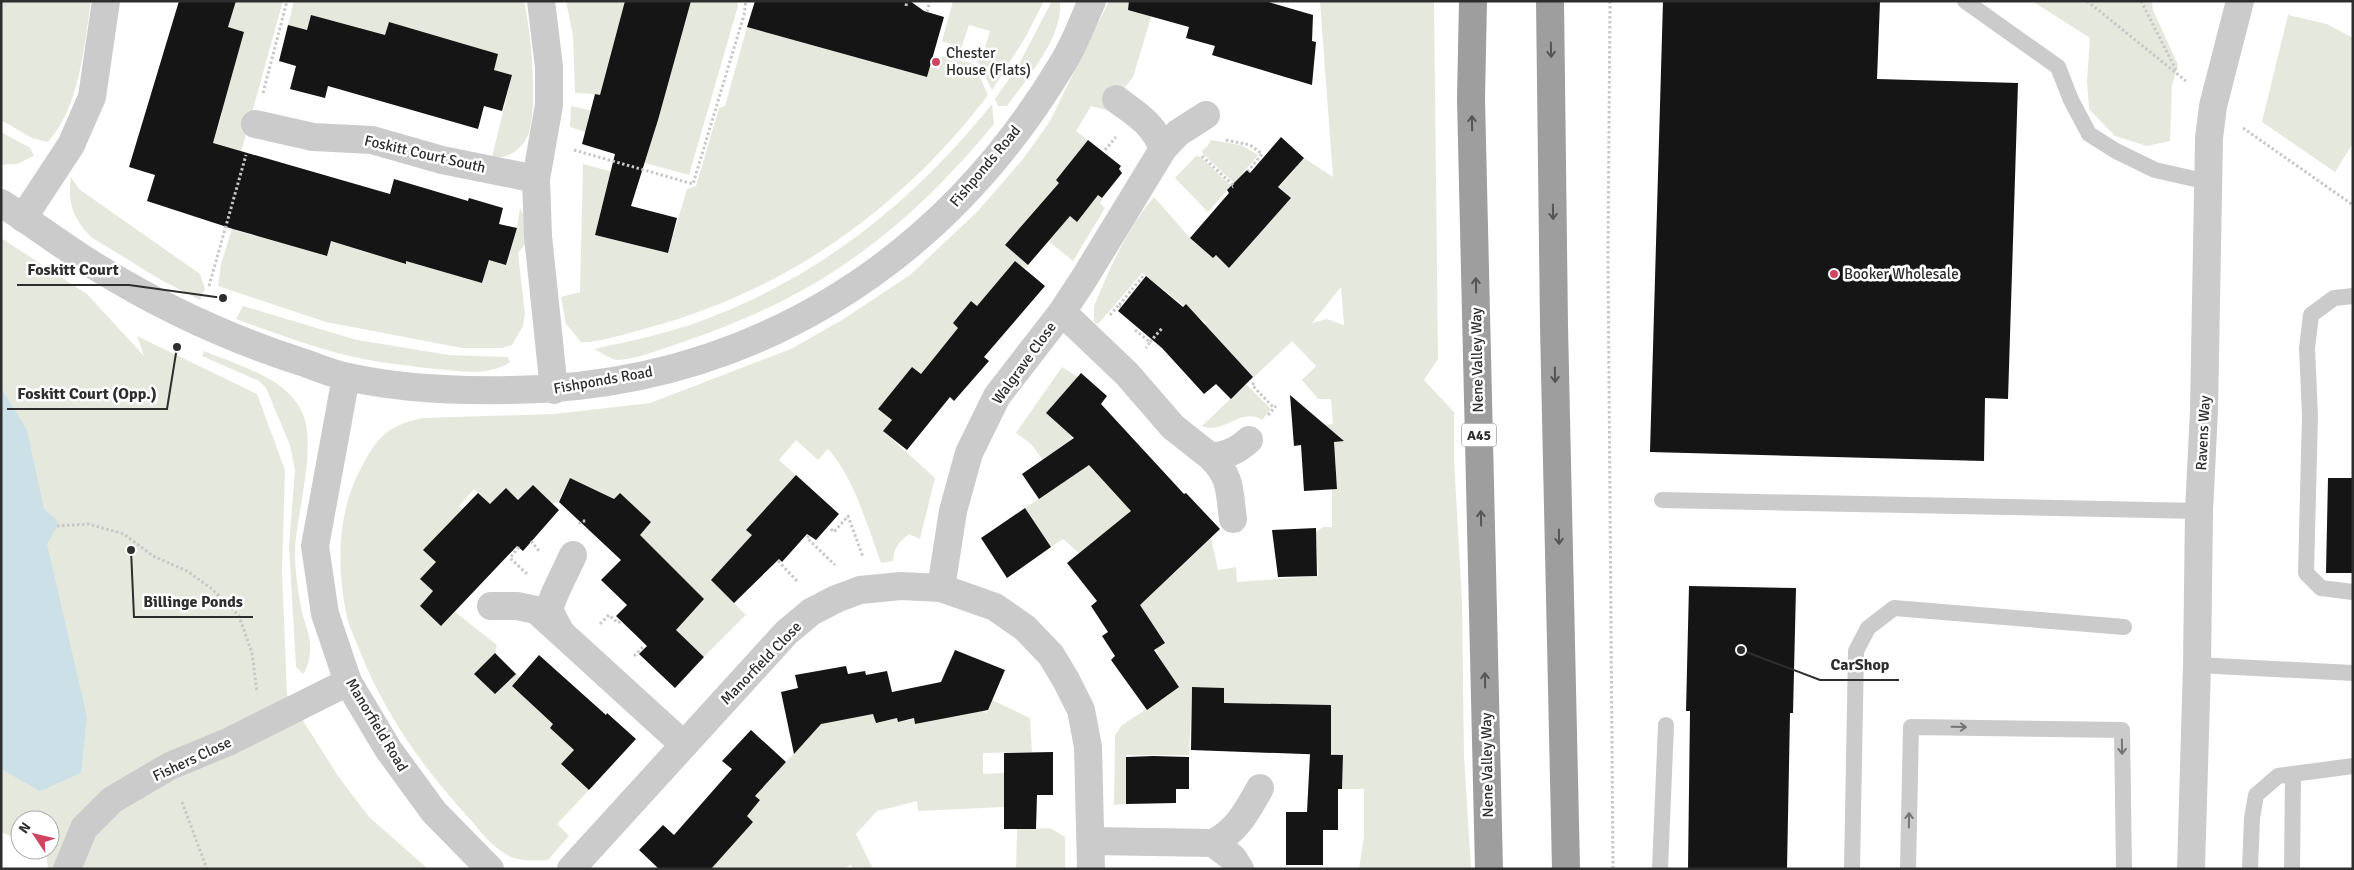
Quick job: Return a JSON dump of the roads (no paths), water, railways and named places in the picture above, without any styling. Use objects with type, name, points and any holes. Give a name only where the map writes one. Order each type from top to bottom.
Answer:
[{"type":"highway","name":"Nene Valley Way","points":[[1473,1],[1471,99],[1489,869]]},
{"type":"highway","points":[[1550,1],[1554,326],[1566,869]]},
{"type":"street","points":[[24,218],[71,145],[92,97],[106,1]]},
{"type":"street","points":[[541,1],[549,67],[549,106],[541,141],[536,179],[538,236],[554,390]]},
{"type":"street","name":"Fishponds Road","points":[[1,203],[99,268],[194,322],[273,354],[346,377],[406,387],[464,391],[554,390],[618,381],[730,351],[788,326],[855,287],[915,241],[963,196],[1005,147],[1062,64],[1092,1]]},
{"type":"street","name":"Ravens Way","points":[[2191,869],[2199,511],[2204,411],[2209,138],[2214,106],[2240,1]]},
{"type":"street","points":[[1116,99],[1141,117],[1157,133],[1164,149]]},
{"type":"street","name":"Foskitt Court South","points":[[255,124],[313,138],[372,140],[442,160],[536,179]]},
{"type":"street","name":"Walgrave Close","points":[[941,588],[953,511],[969,453],[997,396],[1062,312],[1086,277],[1164,149],[1178,133],[1211,127]]},
{"type":"street","name":"Walgrave Close","points":[[1062,312],[1127,374],[1173,427],[1222,468],[1228,480],[1233,519]]},
{"type":"street","name":"Manorfield Road","points":[[346,377],[315,546],[325,614],[348,682],[388,749],[434,812],[490,869]]},
{"type":"street","points":[[1211,457],[1226,456],[1238,450],[1249,440]]},
{"type":"street","points":[[560,631],[550,610],[554,595],[563,580],[573,555]]},
{"type":"street","name":"Manorfield Close","points":[[571,869],[762,658],[811,612],[860,590],[901,586],[941,588],[995,607],[1025,628],[1051,655],[1081,710],[1088,747],[1091,869]]},
{"type":"street","points":[[491,606],[517,606],[536,610],[684,745]]},
{"type":"street","name":"Fishers Close","points":[[67,869],[84,828],[112,800],[170,766],[228,742],[348,682]]},
{"type":"street","points":[[1090,841],[1213,843],[1225,837],[1236,828],[1260,788]]},
{"type":"street","points":[[1213,843],[1233,858],[1240,869]]},
{"type":"lane","points":[[1965,1],[2058,67],[2071,100],[2089,134],[2116,151],[2155,170],[2208,182]]},
{"type":"lane","points":[[2353,296],[2334,298],[2311,315],[2307,348],[2310,416],[2306,573],[2321,588],[2353,592]]},
{"type":"lane","points":[[1662,500],[2199,511]]},
{"type":"lane","points":[[1852,869],[1856,651],[1868,628],[1894,608],[2124,627]]},
{"type":"lane","points":[[2197,664],[2353,673]]},
{"type":"lane","points":[[1660,869],[1666,725]]},
{"type":"lane","points":[[1908,869],[1911,727],[2122,730],[2124,869]]},
{"type":"lane","points":[[2250,869],[2252,818],[2256,795],[2278,776],[2353,766]]},
{"type":"lane","points":[[2292,869],[2293,774]]},
{"type":"water","points":[[1,388],[27,430],[44,509],[57,520],[57,526],[47,544],[87,717],[81,773],[40,791],[1,769]]},
{"type":"place","name":"Chester House (Flats)","points":[[936,62]]},
{"type":"place","name":"Booker Wholesale","points":[[1834,274]]},
{"type":"place","name":"Foskitt Court","points":[[223,298]]},
{"type":"place","name":"Foskitt Court (Opp.)","points":[[177,347]]},
{"type":"place","name":"Billinge Ponds","points":[[131,550]]},
{"type":"place","name":"CarShop","points":[[1741,650]]}]
